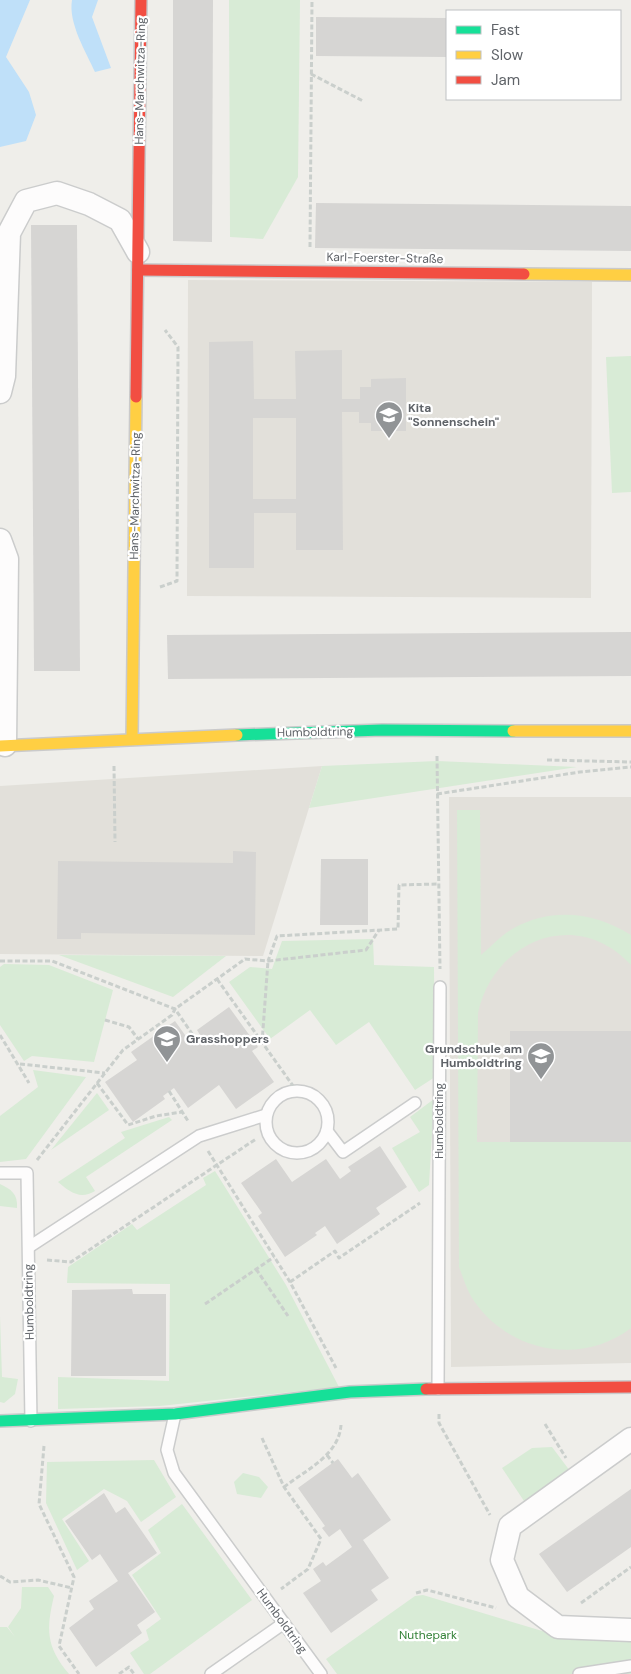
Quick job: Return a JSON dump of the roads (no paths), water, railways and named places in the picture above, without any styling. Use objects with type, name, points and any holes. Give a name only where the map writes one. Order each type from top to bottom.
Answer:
[{"type":"street","name":"Hans-Marchwitza-Ring","points":[[132,739],[141,0]]},
{"type":"street","points":[[0,392],[4,376],[9,233],[26,201],[57,193],[89,204],[120,220],[138,261]]},
{"type":"street","name":"Karl-Foerster-Straße","points":[[138,261],[310,272],[631,274]]},
{"type":"street","points":[[2,552],[2,746]]},
{"type":"street","name":"Humboldtring","points":[[2,746],[132,739],[382,730],[631,731]]},
{"type":"street","points":[[0,1420],[31,1421],[175,1414],[350,1392],[631,1387]]},
{"type":"street","points":[[631,1439],[510,1526],[502,1560],[518,1597],[558,1627],[631,1630]]},
{"type":"lane","name":"Humboldtring","points":[[438,1389],[440,987]]},
{"type":"lane","points":[[296,1090],[315,1095],[327,1111],[327,1131],[316,1147],[298,1153],[279,1148],[267,1132],[266,1115],[277,1097],[296,1090]]},
{"type":"lane","points":[[327,1131],[343,1152],[415,1103]]},
{"type":"lane","name":"Humboldtring","points":[[31,1421],[29,1253],[199,1136],[266,1115]]},
{"type":"lane","points":[[0,1173],[27,1173],[29,1253]]},
{"type":"lane","name":"Humboldtring","points":[[175,1414],[166,1450],[174,1472],[321,1674]]},
{"type":"lane","points":[[211,1674],[284,1623]]},
{"type":"lane","points":[[579,1674],[631,1666]]},
{"type":"water","points":[[0,0],[30,0],[6,57],[29,92],[36,115],[26,141],[0,147]]},
{"type":"water","points":[[72,0],[98,0],[92,17],[111,68],[95,72],[75,28],[71,9]]},
{"type":"place","name":"Kita \"Sonnenschein\"","points":[[389,439]]},
{"type":"place","name":"Grasshoppers","points":[[167,1063]]},
{"type":"place","name":"Grundschule am Humboldtring","points":[[541,1080]]},
{"type":"park label","name":"Nuthepark","points":[[428,1635]]}]
